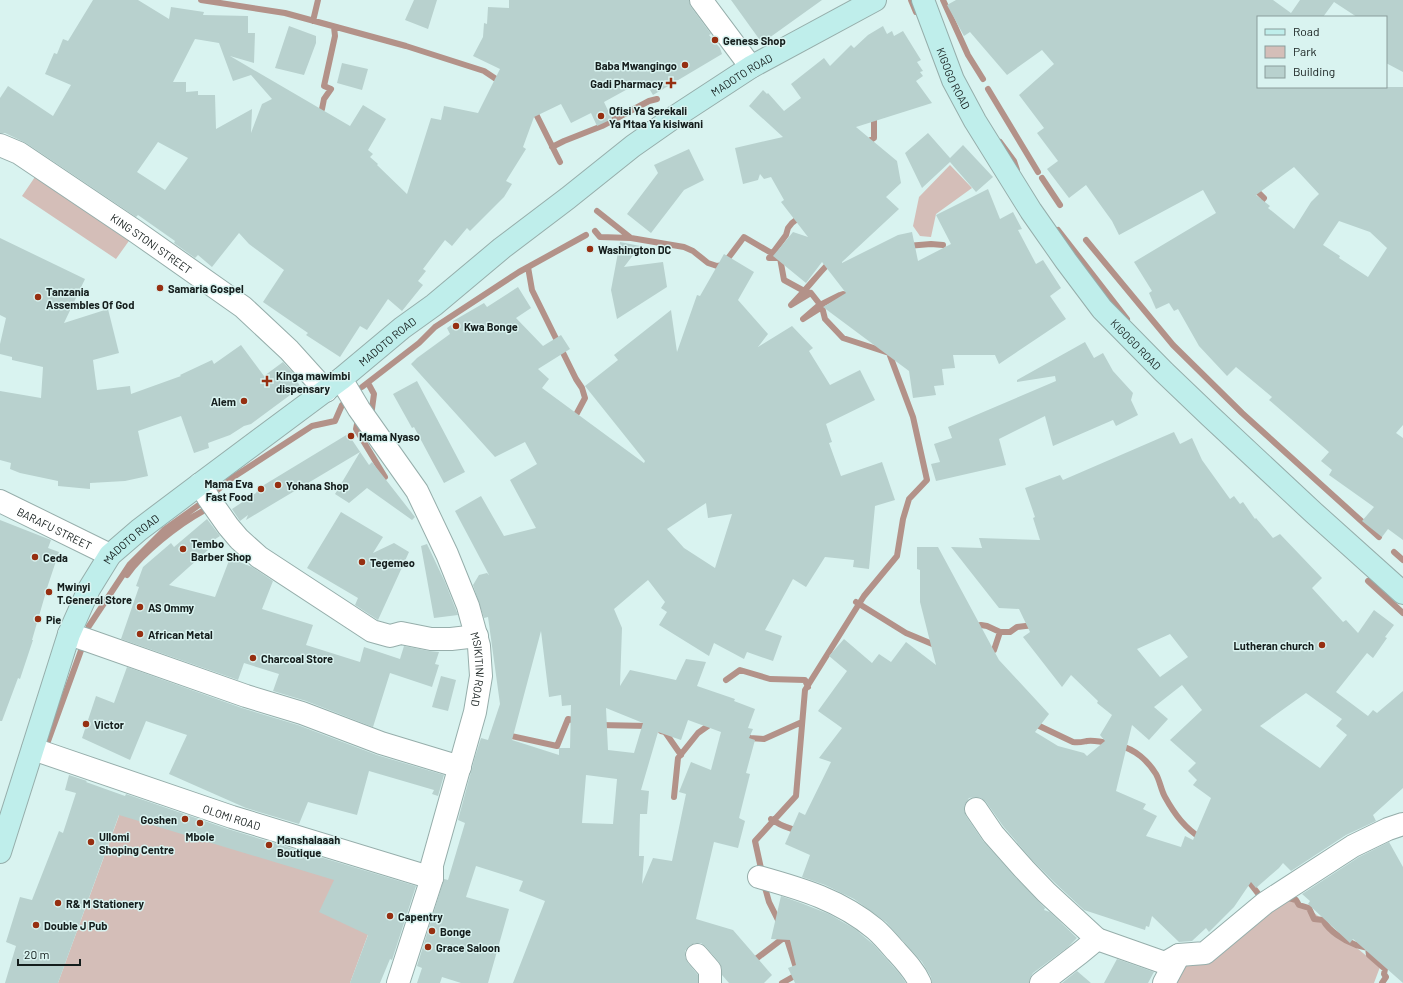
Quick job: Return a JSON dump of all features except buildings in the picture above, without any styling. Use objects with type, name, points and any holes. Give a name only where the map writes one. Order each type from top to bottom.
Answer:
[{"type":"main road","name":"MADOTO ROAD","points":[[0,852],[69,634],[89,589],[110,555],[139,530],[334,385],[402,328],[434,306],[502,248],[633,146],[673,118],[751,68],[875,0]]},
{"type":"main road","name":"KIGOGO ROAD","points":[[922,0],[953,80],[975,121],[1031,211],[1057,249],[1102,309],[1164,372],[1314,514],[1403,592]]},
{"type":"street","points":[[701,0],[751,68]]},
{"type":"street","name":"KING STONI STREET","points":[[0,145],[19,153],[136,230],[243,307],[289,350],[334,385]]},
{"type":"street","name":"MSIKITINI ROAD","points":[[334,385],[359,409],[417,491],[447,554],[468,606],[477,636],[481,676],[475,712],[432,865],[432,878],[398,983]]},
{"type":"street","points":[[200,484],[228,526],[239,539],[259,557],[372,631],[390,636],[401,633],[431,639],[451,640],[477,636]]},
{"type":"street","name":"BARAFU STREET","points":[[0,501],[110,555]]},
{"type":"street","points":[[69,634],[246,696],[302,713],[381,742],[460,767]]},
{"type":"street","name":"OLOMI ROAD","points":[[33,749],[232,817],[432,878]]},
{"type":"street","points":[[976,809],[993,834],[1024,869],[1060,906],[1097,939],[1165,963],[1178,955],[1205,953],[1265,903],[1353,846],[1388,829],[1403,824]]},
{"type":"street","points":[[759,877],[819,895],[833,901],[860,917],[877,930],[914,970],[920,983]]},
{"type":"street","points":[[1041,983],[1080,954],[1097,939]]},
{"type":"street","points":[[697,955],[710,970],[710,983]]},
{"type":"street","points":[[1164,983],[1178,955]]},
{"type":"green space","points":[[950,165],[972,188],[936,214],[931,237],[920,236],[913,226],[919,197]]},
{"type":"green space","points":[[37,174],[131,238],[116,259],[22,196]]},
{"type":"green space","points":[[120,813],[383,894],[350,983],[58,983]]},
{"type":"green space","points":[[1287,893],[1307,907],[1380,967],[1374,983],[1171,983],[1185,961]]},
{"type":"waterway","points":[[201,0],[285,13],[406,46],[484,71],[502,83]]},
{"type":"waterway","points":[[313,21],[318,0]]},
{"type":"waterway","points":[[911,0],[916,12]]},
{"type":"waterway","points":[[943,0],[968,55],[983,79]]},
{"type":"waterway","points":[[318,117],[322,109],[324,99],[331,89],[324,86],[335,36],[334,27]]},
{"type":"waterway","points":[[988,89],[1038,172]]},
{"type":"waterway","points":[[552,147],[602,126],[649,101],[657,99]]},
{"type":"waterway","points":[[533,108],[560,162]]},
{"type":"waterway","points":[[864,142],[874,138],[874,119]]},
{"type":"waterway","points":[[1000,142],[1014,161],[1017,170]]},
{"type":"waterway","points":[[1042,178],[1060,205]]},
{"type":"waterway","points":[[1255,187],[1264,198],[1257,206]]},
{"type":"waterway","points":[[597,211],[631,238],[684,247],[693,251],[708,263],[717,266],[723,265],[744,237],[780,258],[784,280],[806,292],[811,293],[822,307],[825,319],[843,338],[889,353],[913,417],[927,480],[909,499],[903,519],[897,556],[864,596],[805,690],[796,796],[755,841],[762,873]]},
{"type":"waterway","points":[[779,258],[769,258],[786,235],[788,228],[801,216]]},
{"type":"waterway","points":[[1058,230],[1127,319]]},
{"type":"waterway","points":[[595,231],[600,237],[631,238]]},
{"type":"waterway","points":[[362,387],[419,343],[435,327],[519,272],[586,235]]},
{"type":"waterway","points":[[1086,240],[1173,345],[1242,413],[1379,537]]},
{"type":"waterway","points":[[907,246],[931,244],[943,245]]},
{"type":"waterway","points":[[811,293],[791,305],[831,261]]},
{"type":"waterway","points":[[528,267],[532,290],[576,379],[582,388],[585,398],[577,413],[571,419]]},
{"type":"waterway","points":[[822,307],[803,319],[818,306],[840,295],[845,295],[850,291]]},
{"type":"waterway","points":[[368,383],[374,394],[371,416]]},
{"type":"waterway","points":[[89,626],[130,564],[164,530],[203,502],[232,478],[312,426],[335,421],[342,405]]},
{"type":"waterway","points":[[357,424],[356,429],[385,477],[380,480]]},
{"type":"waterway","points":[[127,575],[151,549],[183,523],[203,511],[206,503]]},
{"type":"waterway","points":[[1394,552],[1403,560]]},
{"type":"waterway","points":[[1368,581],[1403,613]]},
{"type":"waterway","points":[[856,602],[906,633],[937,646]]},
{"type":"waterway","points":[[973,627],[981,625],[1000,632],[1010,632],[1017,627],[1034,625]]},
{"type":"waterway","points":[[988,654],[994,650],[1000,632]]},
{"type":"waterway","points":[[46,749],[83,645]]},
{"type":"waterway","points":[[726,680],[740,670],[770,679],[805,680],[808,687]]},
{"type":"waterway","points":[[507,735],[557,746],[568,719],[578,721]]},
{"type":"waterway","points":[[743,735],[750,738],[764,739],[802,722],[801,725]]},
{"type":"waterway","points":[[674,797],[678,758],[698,733],[712,723]]},
{"type":"waterway","points":[[1033,723],[1073,742],[1093,741],[1111,744]]},
{"type":"waterway","points":[[599,725],[649,726]]},
{"type":"waterway","points":[[661,731],[665,732],[681,755]]},
{"type":"waterway","points":[[1120,746],[1141,756],[1149,765],[1156,774],[1169,804],[1185,826],[1202,839]]},
{"type":"waterway","points":[[771,819],[798,831]]},
{"type":"waterway","points":[[1246,878],[1260,896]]},
{"type":"waterway","points":[[764,884],[769,902],[780,924]]},
{"type":"waterway","points":[[1285,897],[1296,900],[1299,905],[1309,908],[1314,919],[1323,920],[1329,928],[1341,938],[1356,945],[1368,948],[1369,955],[1385,969],[1384,974],[1386,977],[1382,983]]},
{"type":"waterway","points":[[782,983],[798,974],[785,933]]},
{"type":"waterway","points":[[752,962],[786,936]]},
{"type":"place","name":"Geness Shop","points":[[715,40]]},
{"type":"place","name":"Baba Mwangingo","points":[[685,65]]},
{"type":"place","name":"Gadi Pharmacy","points":[[671,83]]},
{"type":"place","name":"Ofisi Ya Serekali Ya Mtaa Ya kisiwani","points":[[601,116]]},
{"type":"place","name":"Washington DC","points":[[590,249]]},
{"type":"place","name":"Samaria Gospel","points":[[160,288]]},
{"type":"place","name":"Tanzania Assembles Of God","points":[[38,297]]},
{"type":"place","name":"Kwa Bonge","points":[[456,326]]},
{"type":"place","name":"Kinga mawimbi dispensary","points":[[267,381]]},
{"type":"place","name":"Alem","points":[[244,401]]},
{"type":"place","name":"Mama Nyaso","points":[[351,436]]},
{"type":"place","name":"Yohana Shop","points":[[278,485]]},
{"type":"place","name":"Mama Eva Fast Food","points":[[261,489]]},
{"type":"place","name":"Tembo Barber Shop","points":[[183,549]]},
{"type":"place","name":"Ceda","points":[[35,557]]},
{"type":"place","name":"Tegemeo","points":[[362,562]]},
{"type":"place","name":"Mwinyi T.General Store","points":[[49,592]]},
{"type":"place","name":"AS Ommy","points":[[140,607]]},
{"type":"place","name":"Pie","points":[[38,619]]},
{"type":"place","name":"African Metal","points":[[140,634]]},
{"type":"place","name":"Lutheran church","points":[[1322,645]]},
{"type":"place","name":"Charcoal Store","points":[[253,658]]},
{"type":"place","name":"Victor","points":[[86,724]]},
{"type":"place","name":"Goshen","points":[[185,819]]},
{"type":"place","name":"Mbole","points":[[200,823]]},
{"type":"place","name":"Ullomi Shoping Centre","points":[[91,842]]},
{"type":"place","name":"Manshalaaah Boutique","points":[[269,845]]},
{"type":"place","name":"R& M Stationery","points":[[58,903]]},
{"type":"place","name":"Capentry","points":[[390,916]]},
{"type":"place","name":"Double J Pub","points":[[36,925]]},
{"type":"place","name":"Bonge","points":[[432,931]]},
{"type":"place","name":"Grace Saloon","points":[[428,947]]}]
